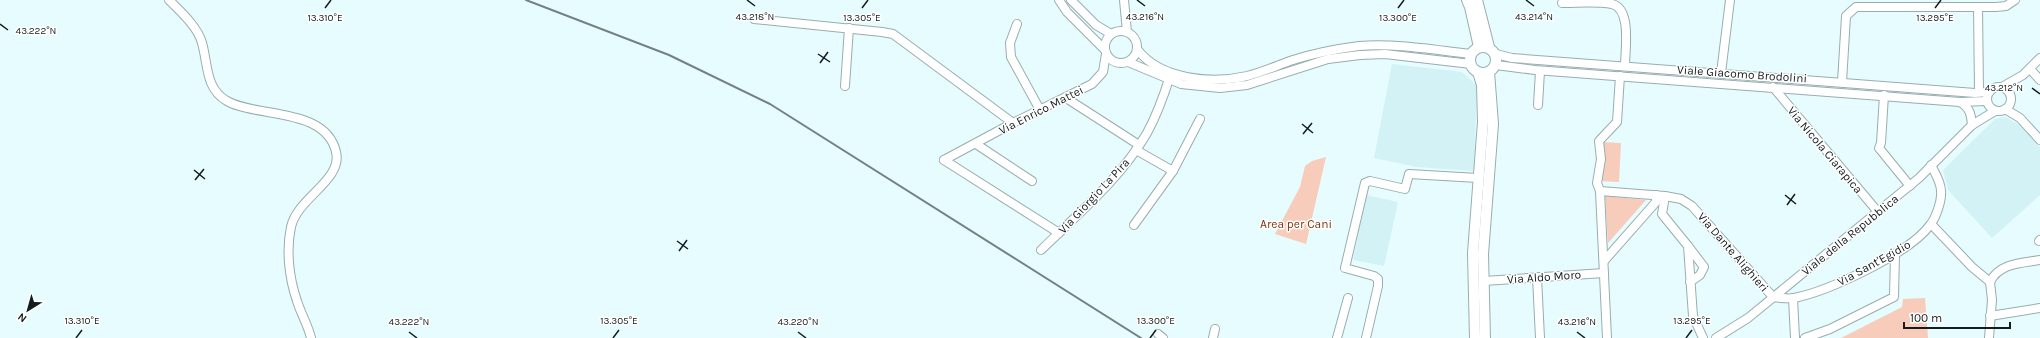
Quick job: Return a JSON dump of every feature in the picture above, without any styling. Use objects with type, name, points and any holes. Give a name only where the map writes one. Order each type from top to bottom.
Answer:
[{"type":"street","points":[[169,0],[194,28],[202,42],[208,72],[216,94],[227,102],[241,107],[296,117],[314,125],[329,137],[336,152],[337,163],[331,176],[312,194],[297,212],[291,226],[290,275],[297,301],[311,338]]},
{"type":"street","points":[[1058,0],[1067,12],[1112,61],[1118,64],[1128,62],[1133,58],[1137,49]]},
{"type":"street","points":[[1071,0],[1096,25],[1113,33],[1127,32]]},
{"type":"street","points":[[1124,0],[1126,7],[1124,17],[1127,32],[1135,39],[1137,49],[1151,63],[1170,76],[1220,80],[1246,76],[1328,50],[1360,46],[1412,47],[1480,56],[1492,68]]},
{"type":"street","points":[[1467,0],[1470,7],[1480,56],[1492,68],[1493,124],[1483,254],[1485,338]]},
{"type":"street","points":[[1475,338],[1473,253],[1483,115],[1478,0]]},
{"type":"street","points":[[1721,73],[1730,0]]},
{"type":"street","points":[[1842,82],[1846,16],[1856,7],[2006,6],[2015,0]]},
{"type":"street","points":[[1562,3],[1612,4],[1621,10],[1626,21],[1625,66]]},
{"type":"street","points":[[1978,7],[1980,92]]},
{"type":"street","points":[[1103,72],[1106,39],[1113,33],[1124,17]]},
{"type":"street","points":[[754,19],[849,28],[893,34],[1013,123]]},
{"type":"street","points":[[1016,24],[1010,43],[1011,57],[1040,110]]},
{"type":"street","points":[[845,86],[849,28]]},
{"type":"street","points":[[1412,47],[1412,56]]},
{"type":"street","points":[[1128,62],[1203,87],[1220,88],[1247,85],[1328,59],[1360,55],[1385,54],[1412,56],[1480,56]]},
{"type":"street","name":"Viale Giacomo Brodolini","points":[[1480,56],[1989,92]]},
{"type":"street","points":[[2020,118],[2005,109],[1995,110],[1988,103],[1989,92],[1995,88],[2002,87],[2023,75],[2040,58]]},
{"type":"street","name":"Via Enrico Mattei","points":[[1059,233],[944,160],[1013,123],[1092,84],[1103,72],[1118,64]]},
{"type":"street","name":"Viale Giacomo Brodolini","points":[[1492,68],[1988,103]]},
{"type":"street","points":[[2030,69],[2040,80]]},
{"type":"street","points":[[1538,105],[1540,71]]},
{"type":"street","points":[[2005,109],[2023,75]]},
{"type":"street","name":"Via Giorgio La Pira","points":[[1042,250],[1112,180],[1138,147],[1154,118],[1170,76]]},
{"type":"street","points":[[1608,338],[1600,191],[1597,183],[1601,159],[1599,141],[1617,122],[1620,76]]},
{"type":"street","name":"Via Nicola Ciarapica","points":[[1773,87],[1878,212]]},
{"type":"street","points":[[2002,87],[2010,98],[2020,118],[2040,140]]},
{"type":"street","points":[[1884,95],[1881,143],[1879,148],[1910,186]]},
{"type":"street","points":[[1066,98],[1173,171]]},
{"type":"street","points":[[1960,102],[1967,105],[1971,111],[1974,124]]},
{"type":"street","name":"Viale della Repubblica","points":[[1974,124],[1988,103]]},
{"type":"street","name":"Viale della Repubblica","points":[[1716,338],[1748,318],[1910,186],[1974,124],[1995,110]]},
{"type":"street","points":[[1134,226],[1173,171],[1200,119]]},
{"type":"street","points":[[976,144],[1032,181]]},
{"type":"street","name":"Via Sant'Egidio","points":[[1773,297],[1793,298],[1830,287],[1906,248],[1931,224],[1942,192],[1931,165]]},
{"type":"street","points":[[1366,338],[1378,286],[1378,279],[1374,276],[1345,268],[1364,185],[1366,182],[1372,181],[1405,189],[1409,174],[1478,178]]},
{"type":"street","name":"Via Dante Alighieri","points":[[1600,191],[1665,196],[1681,199],[1699,212],[1773,297]]},
{"type":"street","points":[[1604,260],[1656,202],[1656,196]]},
{"type":"street","points":[[1665,196],[1662,214],[1704,267],[1700,275],[1690,282]]},
{"type":"street","points":[[1476,205],[1487,207]]},
{"type":"street","points":[[1931,224],[1978,274],[1990,282]]},
{"type":"street","points":[[1688,246],[1693,316],[1703,338]]},
{"type":"street","points":[[1806,338],[1830,329],[1894,297],[1895,254]]},
{"type":"street","points":[[1989,338],[1992,300],[1990,282],[1995,274],[2002,268],[2040,260]]},
{"type":"street","name":"Via Aldo Moro","points":[[1484,281],[1604,273]]},
{"type":"street","points":[[1537,277],[1540,338]]},
{"type":"street","points":[[1337,338],[1348,298]]},
{"type":"street","points":[[1793,298],[1795,338]]},
{"type":"street","points":[[1992,300],[1998,309],[2006,313]]},
{"type":"street","points":[[1990,316],[2040,308]]},
{"type":"street","points":[[1213,338],[1215,329]]},
{"type":"shaded area","points":[[1392,64],[1462,72],[1477,86],[1474,171],[1417,167],[1374,158]]},
{"type":"shaded area","points":[[2005,117],[2020,125],[2040,147],[2040,195],[1992,238],[1948,190],[1943,170],[1995,119]]},
{"type":"shaded area","points":[[1366,195],[1398,202],[1384,266],[1353,260]]},
{"type":"green space","points":[[1602,142],[1621,143],[1619,182],[1599,181]]},
{"type":"green space","name":"Area per Cani","points":[[1326,157],[1306,244],[1275,234],[1300,187],[1305,166],[1312,161]]},
{"type":"green space","points":[[1605,196],[1646,200],[1608,243]]},
{"type":"green space","points":[[1925,298],[1928,338],[1841,338],[1902,307],[1903,299]]},
{"type":"railway","points":[[526,0],[669,55],[770,104],[1141,338]]}]
